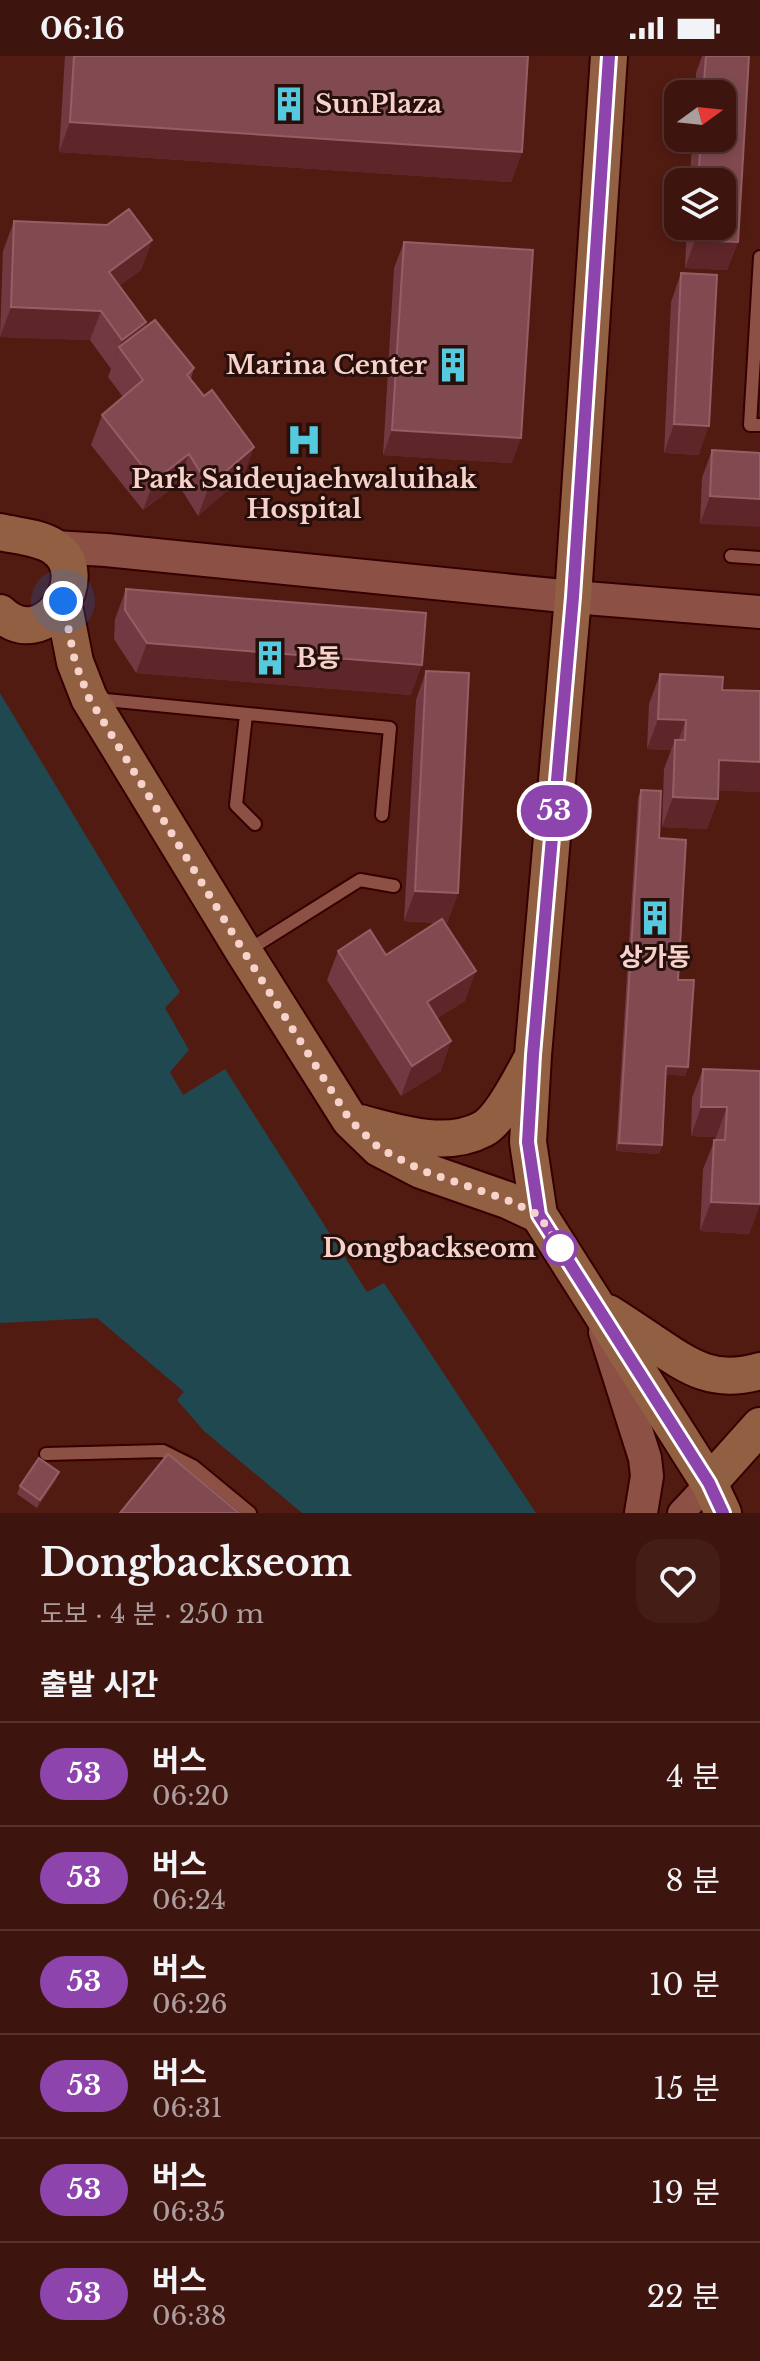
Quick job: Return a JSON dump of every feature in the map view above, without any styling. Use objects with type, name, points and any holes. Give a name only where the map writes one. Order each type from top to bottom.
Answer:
[{"type":"main road","points":[[609,56],[573,597],[528,1142],[539,1215],[716,1498],[760,1426]]},
{"type":"main road","points":[[0,532],[62,574],[75,662],[89,698],[350,1120],[379,1148],[421,1170],[507,1200],[539,1215]]},
{"type":"main road","points":[[10,618],[34,624],[56,613],[62,574]]},
{"type":"main road","points":[[10,618],[89,698]]},
{"type":"main road","points":[[350,1120],[400,1134],[445,1140],[485,1128],[512,1095],[533,1055]]},
{"type":"main road","points":[[465,1185],[505,1171],[528,1142]]},
{"type":"main road","points":[[596,1306],[690,1367],[717,1376],[760,1371]]},
{"type":"street","points":[[62,574],[86,557],[106,550],[573,597],[760,612]]},
{"type":"street","points":[[596,1306],[645,1458],[647,1476],[641,1513]]},
{"type":"street","points":[[681,1513],[716,1498]]},
{"type":"lane","points":[[760,257],[750,425],[760,425]]},
{"type":"lane","points":[[731,556],[760,558]]},
{"type":"lane","points":[[89,698],[390,728],[382,815]]},
{"type":"lane","points":[[246,715],[236,805],[255,824]]},
{"type":"lane","points":[[244,952],[360,880],[394,886]]},
{"type":"lane","points":[[46,1454],[163,1451],[193,1466],[250,1513]]},
{"type":"water","points":[[0,693],[180,992],[165,1008],[189,1050],[170,1072],[183,1095],[225,1069],[367,1292],[384,1283],[536,1513],[302,1513],[204,1431],[177,1400],[184,1392],[97,1318],[0,1323]]},
{"type":"building","name":"SunPlaza","points":[[74,56],[528,56],[522,152],[70,122]]},
{"type":"building","points":[[706,56],[749,56],[738,242],[695,240],[736,240],[736,168],[699,168],[700,152],[736,152],[736,80],[704,80]]},
{"type":"building","points":[[129,209],[152,240],[109,272],[146,322],[122,340],[101,311],[11,307],[14,221],[107,225]]},
{"type":"building","name":"Marina Center","points":[[404,242],[533,250],[521,438],[392,430]]},
{"type":"building","points":[[681,273],[717,275],[709,426],[674,424]]},
{"type":"building","points":[[155,320],[194,368],[187,375],[204,396],[212,390],[254,447],[209,486],[189,454],[154,481],[102,415],[143,380],[119,347]]},
{"type":"building","points":[[712,450],[760,453],[760,499],[710,496]]},
{"type":"building","points":[[126,589],[426,613],[422,665],[147,643],[125,610]]},
{"type":"building","points":[[426,671],[469,673],[458,893],[415,891]]},
{"type":"building","points":[[660,674],[723,677],[722,690],[760,691],[760,762],[719,760],[718,799],[673,797],[675,740],[685,740],[686,720],[658,719]]},
{"type":"building","name":"상가동","points":[[641,790],[661,791],[659,838],[686,840],[678,980],[694,980],[688,1067],[666,1066],[662,1145],[619,1143]]},
{"type":"building","points":[[442,919],[476,971],[427,1002],[451,1041],[412,1066],[338,951],[370,930],[386,955]]},
{"type":"building","points":[[703,1069],[760,1071],[760,1204],[711,1202],[714,1140],[725,1140],[727,1107],[701,1107]]},
{"type":"building","points":[[168,1454],[239,1513],[120,1513]]},
{"type":"building","points":[[39,1458],[59,1472],[40,1500],[20,1486]]},
{"type":"bus line","name":"53","points":[[609,56],[573,597],[528,1142],[539,1215],[709,1483],[723,1513]]},
{"type":"place","name":"SunPlaza","points":[[289,104]]},
{"type":"place","name":"Marina Center","points":[[453,365]]},
{"type":"place","name":"Park Saideujaehwaluihak Hospital","points":[[304,440]]},
{"type":"place","name":"B동","points":[[270,658]]},
{"type":"place","name":"상가동","points":[[655,918]]},
{"type":"place","name":"Dongbackseom","points":[[560,1248]]},
{"type":"route","points":[[63,601],[75,662],[89,698],[350,1120],[379,1148],[421,1170],[507,1200],[539,1215],[560,1248]]}]
